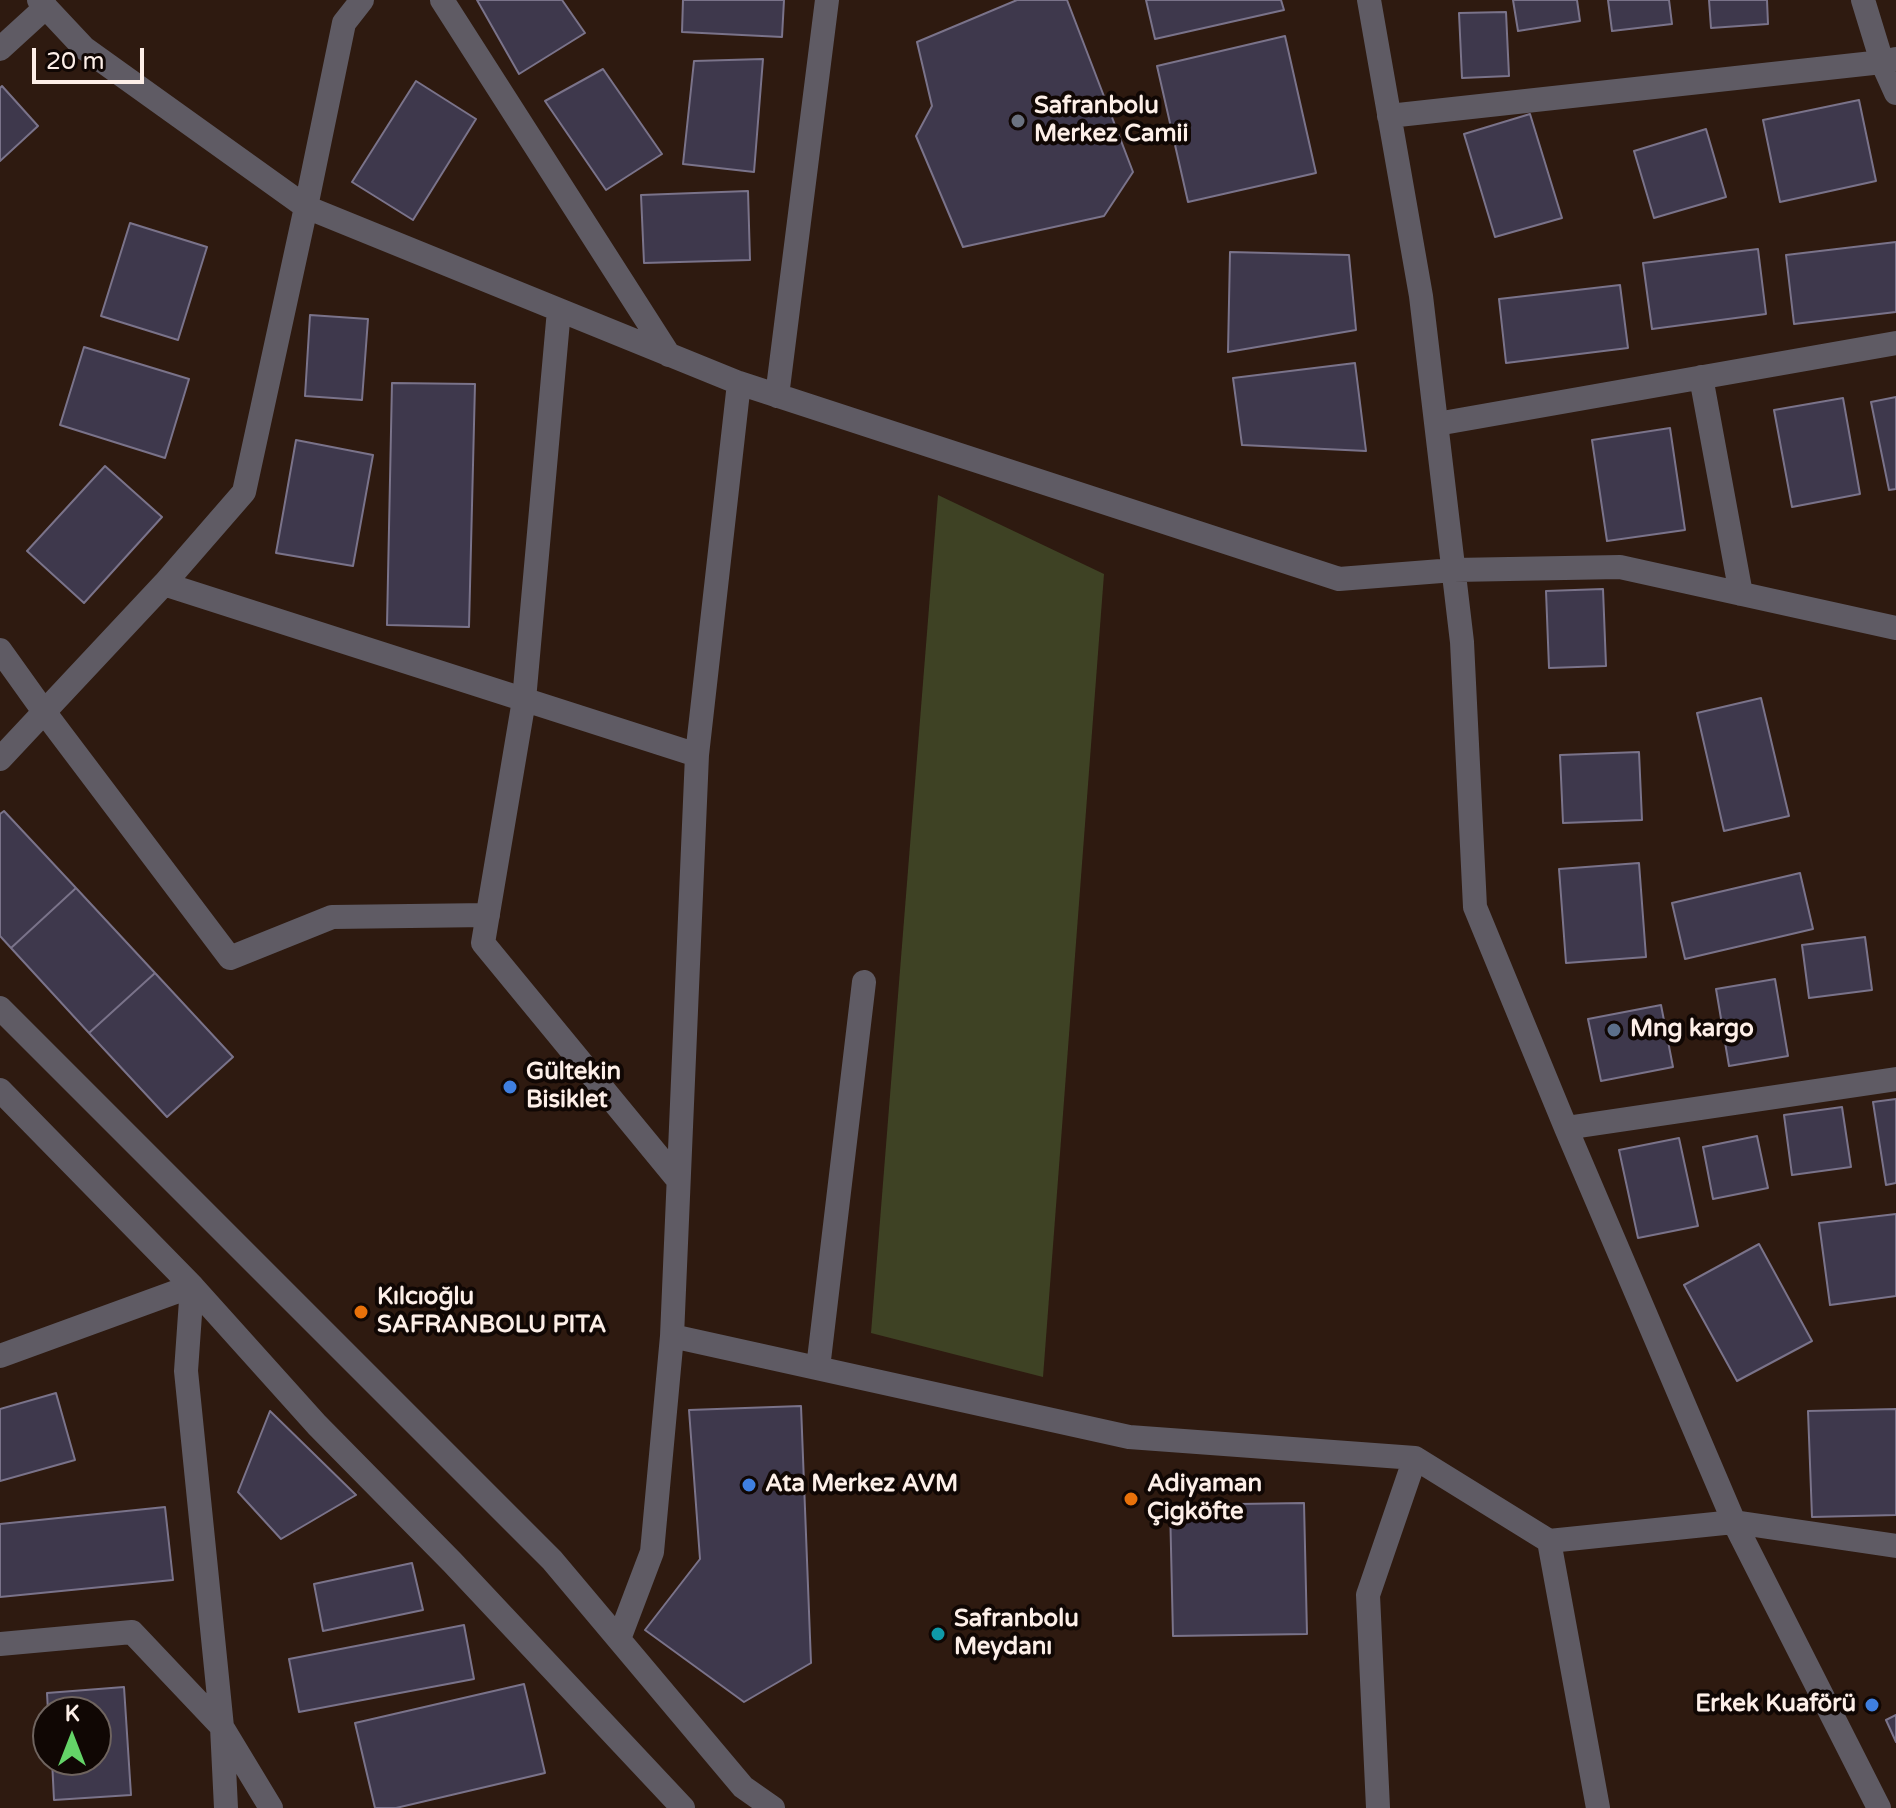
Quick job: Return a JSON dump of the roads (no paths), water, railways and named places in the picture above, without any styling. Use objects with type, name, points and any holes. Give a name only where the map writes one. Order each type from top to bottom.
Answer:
[{"type":"street","points":[[0,759],[164,584],[244,492],[344,23],[362,0]]},
{"type":"street","points":[[442,0],[669,355]]},
{"type":"street","points":[[777,396],[827,0]]},
{"type":"street","points":[[1369,0],[1421,296],[1437,424],[1462,642],[1475,907],[1734,1522],[1879,1808]]},
{"type":"street","points":[[1863,0],[1889,61],[1896,93]]},
{"type":"street","points":[[0,49],[42,4],[84,48],[306,207],[739,383],[1339,579],[1454,570],[1620,567],[1896,628]]},
{"type":"street","points":[[1389,116],[1889,61]]},
{"type":"street","points":[[559,310],[524,700],[483,943],[678,1180]]},
{"type":"street","points":[[1437,424],[1896,343]]},
{"type":"street","points":[[1701,377],[1741,594]]},
{"type":"street","points":[[619,1639],[652,1552],[672,1336],[697,755],[739,383]]},
{"type":"street","points":[[164,584],[697,755]]},
{"type":"street","points":[[0,650],[230,958],[332,917],[488,915]]},
{"type":"street","points":[[818,1368],[864,982]]},
{"type":"street","points":[[0,1008],[552,1560],[743,1787],[773,1808]]},
{"type":"street","points":[[1566,1128],[1896,1079]]},
{"type":"street","points":[[0,1090],[192,1286],[317,1425],[452,1562],[683,1808]]},
{"type":"street","points":[[0,1356],[192,1286]]},
{"type":"street","points":[[192,1286],[186,1371],[222,1727],[226,1808]]},
{"type":"street","points":[[672,1336],[1129,1437],[1415,1458],[1549,1541],[1734,1522],[1896,1546]]},
{"type":"street","points":[[1378,1808],[1368,1595],[1415,1458]]},
{"type":"street","points":[[1549,1541],[1598,1808]]},
{"type":"street","points":[[0,1644],[132,1632],[222,1727],[271,1808]]},
{"type":"place","name":"Safranbolu Merkez Camii","points":[[1018,121]]},
{"type":"place","name":"Mng kargo","points":[[1614,1030]]},
{"type":"place","name":"Gültekin Bisiklet","points":[[510,1087]]},
{"type":"place","name":"Kılcıoğlu SAFRANBOLU PITA","points":[[361,1312]]},
{"type":"place","name":"Ata Merkez AVM","points":[[749,1485]]},
{"type":"place","name":"Adiyaman Çigköfte","points":[[1131,1499]]},
{"type":"place","name":"Safranbolu Meydanı","points":[[938,1634]]},
{"type":"place","name":"Erkek Kuaförü","points":[[1872,1705]]}]
